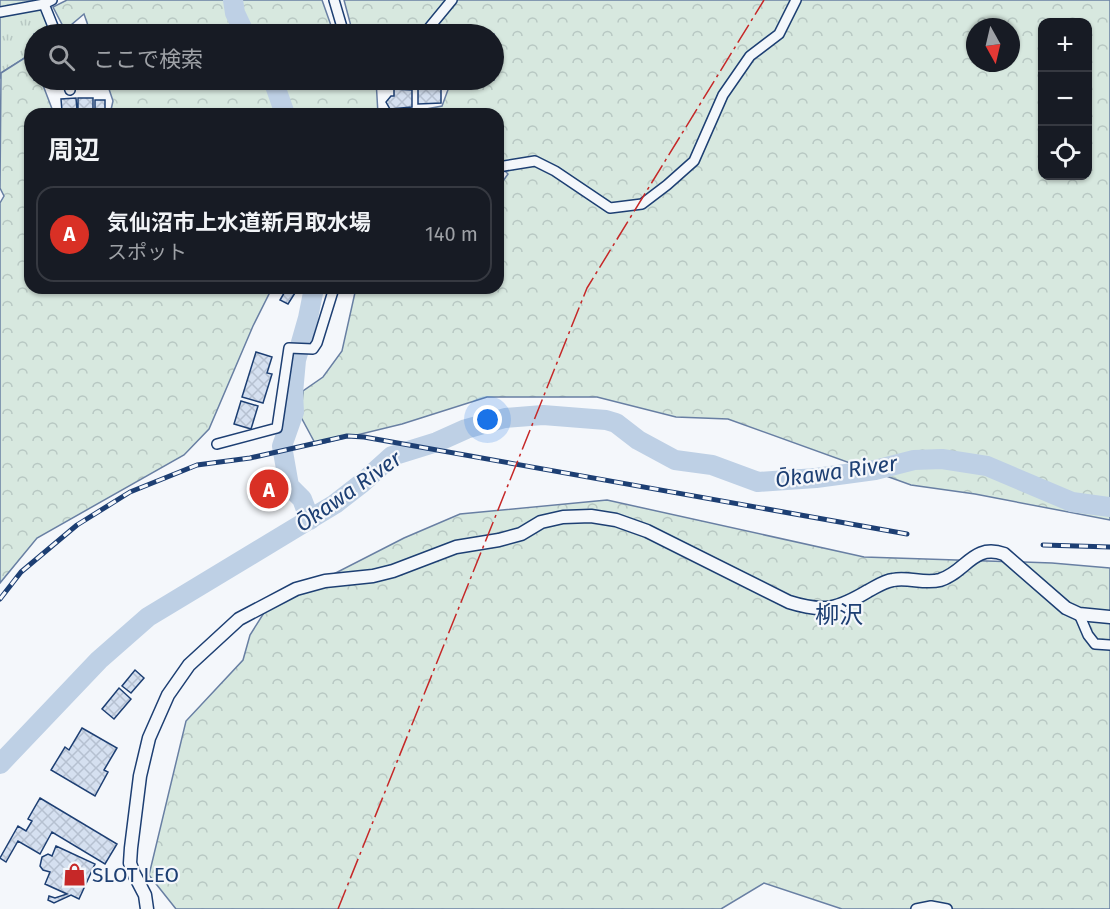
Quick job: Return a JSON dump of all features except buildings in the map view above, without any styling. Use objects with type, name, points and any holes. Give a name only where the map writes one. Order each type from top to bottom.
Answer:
[{"type":"street","points":[[334,0],[341,24]]},
{"type":"street","points":[[432,24],[452,0]]},
{"type":"street","points":[[504,166],[535,161],[555,171],[610,208],[642,204],[694,161],[723,95],[750,56],[779,34],[796,0]]},
{"type":"street","points":[[0,12],[48,2],[54,24]]},
{"type":"street","points":[[217,444],[278,428],[289,348],[313,349],[317,343],[332,294]]},
{"type":"street","points":[[147,909],[145,895],[130,863],[131,848],[140,776],[150,738],[168,695],[189,665],[239,619],[296,588],[325,581],[373,576],[393,571],[456,547],[521,534],[541,522],[563,517],[591,516],[616,520],[647,531],[789,602],[808,608],[845,605],[884,582],[895,579],[937,581],[953,575],[977,554],[993,550],[1004,554],[1066,608],[1079,614],[1110,617]]},
{"type":"street","points":[[1079,614],[1088,635],[1095,644],[1110,645]]},
{"type":"street","points":[[916,909],[931,906],[946,909]]},
{"type":"green space","points":[[0,0],[44,0],[0,9]]},
{"type":"green space","points":[[67,0],[322,0],[330,24],[88,24],[84,14],[72,24],[62,24],[53,7]]},
{"type":"green space","points":[[344,0],[1110,0],[1110,520],[975,494],[911,485],[728,419],[676,417],[597,397],[487,397],[402,424],[316,445],[301,417],[303,391],[323,377],[342,351],[355,294],[504,294],[504,180],[508,174],[504,170],[504,108],[432,108],[442,106],[448,90],[504,90],[504,24],[350,24]]},
{"type":"green space","points":[[41,9],[48,24],[24,24],[24,58],[1,73],[0,79],[0,17]]},
{"type":"green space","points":[[24,58],[24,90],[45,90],[52,108],[24,108],[24,294],[269,294],[209,429],[184,455],[37,538],[0,583],[0,203],[4,196],[0,188],[1,73]]},
{"type":"green space","points":[[109,90],[377,90],[378,108],[111,108],[113,101]]},
{"type":"green space","points":[[607,500],[864,557],[1052,563],[1110,568],[1110,909],[842,909],[764,883],[721,909],[176,909],[149,875],[186,721],[243,660],[250,635],[267,608],[404,538],[460,514]]},
{"type":"waterway","points":[[233,0],[235,13],[240,24]]},
{"type":"waterway","points":[[277,90],[283,108]]},
{"type":"waterway","points":[[310,520],[302,499],[289,486],[282,446],[294,412],[296,360],[313,294]]},
{"type":"waterway","name":"Ōkawa River","points":[[0,764],[99,660],[148,617],[335,504],[392,456],[437,442],[466,429],[505,418],[543,415],[606,420],[616,423],[638,440],[675,460],[712,465],[758,482],[816,478],[875,470],[914,460],[942,459],[987,466],[1072,502],[1110,507]]},
{"type":"railway","points":[[0,599],[21,572],[77,525],[130,492],[197,465],[250,458],[347,436],[364,437],[907,534]]},
{"type":"railway","points":[[1043,545],[1110,547]]},
{"type":"power","points":[[338,909],[587,288],[764,0]]},
{"type":"place","name":"気仙沼市上水道新月取水場","points":[[269,489]]},
{"type":"place","name":"SLOT LEO","points":[[74,875]]},
{"type":"district","name":"柳沢","points":[[839,615]]}]
